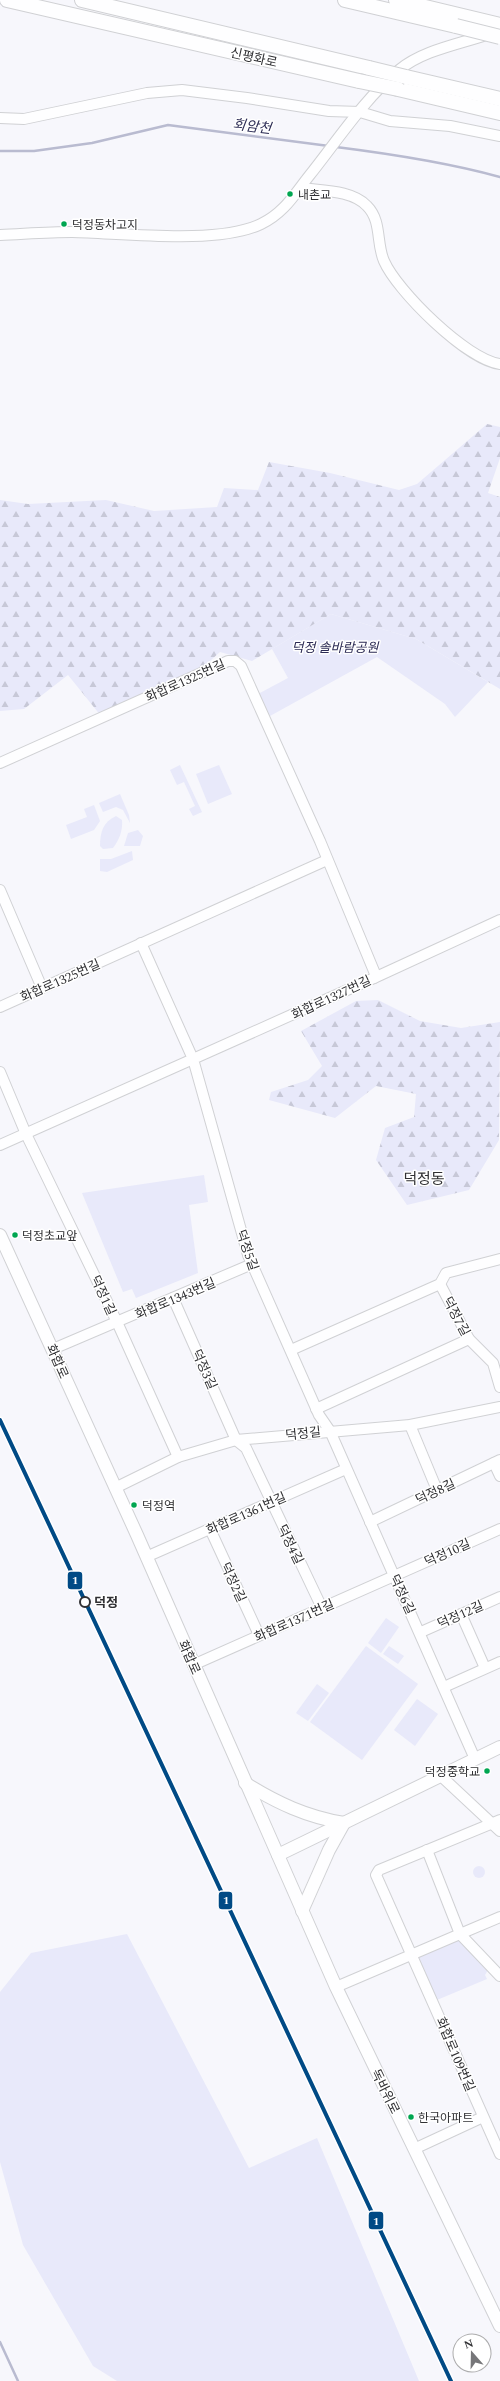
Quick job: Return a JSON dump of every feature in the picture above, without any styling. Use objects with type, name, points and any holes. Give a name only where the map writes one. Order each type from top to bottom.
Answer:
[{"type":"highway","name":"신평화로","points":[[7,0],[359,81],[402,83],[500,99]]},
{"type":"highway","name":"신평화로","points":[[82,0],[369,68],[402,83],[500,113]]},
{"type":"highway","points":[[345,0],[459,21],[500,25]]},
{"type":"highway","points":[[396,0],[459,21],[500,37]]},
{"type":"main road","name":"화합로","points":[[0,1235],[53,1349],[278,1855]]},
{"type":"main road","points":[[278,1855],[500,1747]]},
{"type":"main road","points":[[245,1783],[280,1805],[321,1819],[344,1823]]},
{"type":"main road","points":[[302,1911],[329,1850],[344,1823]]},
{"type":"main road","name":"독바위로","points":[[278,1855],[336,1987],[500,2326]]},
{"type":"street","points":[[0,235],[70,232],[197,236],[244,231],[276,217],[292,202],[307,179],[358,114],[400,70],[425,56],[500,30]]},
{"type":"street","points":[[0,118],[24,119],[165,90],[247,98],[358,114],[390,121],[450,126],[500,136]]},
{"type":"street","points":[[301,188],[344,193],[367,205],[376,218],[383,260],[395,281],[422,311],[455,339],[489,363],[500,364]]},
{"type":"street","name":"화합로1325번길","points":[[0,763],[228,661],[235,661],[241,666],[327,860],[0,1007]]},
{"type":"street","name":"화합로1327번길","points":[[0,1145],[374,978],[376,974],[327,860]]},
{"type":"street","points":[[0,890],[42,988]]},
{"type":"street","points":[[374,978],[500,920]]},
{"type":"street","points":[[141,943],[193,1059]]},
{"type":"street","name":"덕정5길","points":[[193,1059],[252,1264],[316,1409],[330,1430]]},
{"type":"street","points":[[1,1078],[26,1134]]},
{"type":"street","name":"덕정1길","points":[[26,1134],[117,1322],[178,1457]]},
{"type":"street","points":[[291,1350],[440,1284],[446,1273],[500,1259]]},
{"type":"street","name":"화합로1343번길","points":[[53,1349],[252,1264]]},
{"type":"street","name":"덕정7길","points":[[440,1284],[469,1339],[492,1363],[500,1387]]},
{"type":"street","name":"덕정3길","points":[[173,1298],[236,1440]]},
{"type":"street","points":[[316,1409],[469,1339]]},
{"type":"street","name":"덕정길","points":[[115,1488],[178,1457],[236,1440],[330,1430],[410,1425],[500,1407]]},
{"type":"street","points":[[410,1425],[437,1490]]},
{"type":"street","name":"덕정6길","points":[[330,1430],[394,1576],[421,1632],[475,1759]]},
{"type":"street","name":"덕정4길","points":[[236,1440],[246,1448],[322,1608]]},
{"type":"street","points":[[497,1462],[500,1476]]},
{"type":"street","name":"덕정8길","points":[[370,1522],[497,1462]]},
{"type":"street","name":"화합로1361번길","points":[[146,1557],[346,1469]]},
{"type":"street","name":"덕정10길","points":[[394,1576],[500,1529]]},
{"type":"street","name":"덕정2길","points":[[210,1530],[259,1635]]},
{"type":"street","name":"화합로1371번길","points":[[193,1665],[394,1576]]},
{"type":"street","name":"덕정12길","points":[[421,1632],[500,1598]]},
{"type":"street","points":[[461,1614],[485,1668]]},
{"type":"street","points":[[444,1687],[500,1662]]},
{"type":"street","points":[[440,1775],[496,1821],[500,1831]]},
{"type":"street","points":[[496,1821],[426,1850],[460,1934],[500,1976]]},
{"type":"street","name":"화합로109번길","points":[[426,1850],[379,1870],[376,1874],[413,1954],[500,2154]]},
{"type":"street","points":[[336,1987],[500,1917]]},
{"type":"street","points":[[414,2148],[483,2117]]},
{"type":"green space","points":[[487,424],[500,427],[500,458],[488,493],[500,497],[500,689],[416,639],[331,614],[252,661],[220,652],[201,669],[101,716],[68,675],[24,709],[0,711],[0,500],[28,504],[106,500],[154,511],[217,507],[224,488],[258,490],[269,462],[330,473],[399,490],[417,484]]},
{"type":"green space","name":"덕정 솔바람공원","points":[[331,614],[416,639],[488,682],[455,717],[445,704],[377,657],[270,716],[258,694],[288,678],[272,649]]},
{"type":"green space","points":[[180,765],[202,812],[193,816],[189,809],[195,806],[184,782],[177,785],[170,770]]},
{"type":"green space","points":[[219,765],[232,794],[208,804],[196,774]]},
{"type":"green space","points":[[120,794],[129,815],[130,823],[123,810],[116,807],[103,812],[99,803]]},
{"type":"green space","points":[[94,805],[100,821],[94,830],[71,839],[66,825],[87,817],[84,809]]},
{"type":"green space","points":[[116,816],[122,820],[120,835],[113,848],[103,849],[100,846],[103,828],[108,821]]},
{"type":"green space","points":[[138,830],[143,836],[140,846],[124,846],[128,833]]},
{"type":"green space","points":[[132,851],[133,860],[107,872],[100,871],[100,859],[111,859]]},
{"type":"green space","points":[[378,1000],[420,1021],[461,1028],[500,1022],[499,1140],[469,1190],[407,1205],[376,1160],[385,1128],[414,1117],[416,1094],[376,1086],[335,1118],[269,1100],[271,1092],[308,1080],[322,1066],[301,1031],[356,1001]]},
{"type":"green space","points":[[204,1175],[208,1202],[189,1205],[198,1273],[136,1298],[132,1289],[123,1292],[82,1193]]},
{"type":"green space","points":[[386,1618],[399,1627],[381,1653],[368,1643]]},
{"type":"green space","points":[[366,1646],[418,1684],[362,1760],[310,1722]]},
{"type":"green space","points":[[389,1646],[404,1656],[398,1664],[383,1654]]},
{"type":"green space","points":[[317,1684],[329,1693],[308,1721],[296,1713]]},
{"type":"green space","points":[[417,1699],[438,1714],[415,1746],[394,1730]]},
{"type":"green space","points":[[477,1866],[481,1866],[485,1872],[481,1878],[477,1878],[473,1874],[473,1870]]},
{"type":"green space","points":[[127,1934],[249,2168],[317,2138],[419,2381],[117,2381],[93,2366],[23,2245],[0,2162],[0,1992],[31,1953]]},
{"type":"green space","points":[[459,1939],[488,1970],[485,1975],[487,1979],[437,2000],[418,1956]]},
{"type":"waterway","name":"회암천","points":[[0,151],[34,151],[92,143],[168,125],[329,146]]},
{"type":"waterway","name":"회암천","points":[[336,147],[419,159],[500,177]]},
{"type":"waterway","points":[[0,2342],[18,2381]]},
{"type":"transit line","name":"1","points":[[0,1420],[451,2381]]},
{"type":"place","name":"내촌교","points":[[290,194]]},
{"type":"place","name":"덕정동차고지","points":[[64,224]]},
{"type":"place","name":"덕정초교앞","points":[[15,1235]]},
{"type":"place","name":"덕정역","points":[[134,1505]]},
{"type":"place","name":"덕정","points":[[85,1602]]},
{"type":"place","name":"덕정중학교","points":[[487,1771]]},
{"type":"place","name":"한국아파트","points":[[411,2117]]},
{"type":"district","name":"덕정동","points":[[424,1179]]}]
